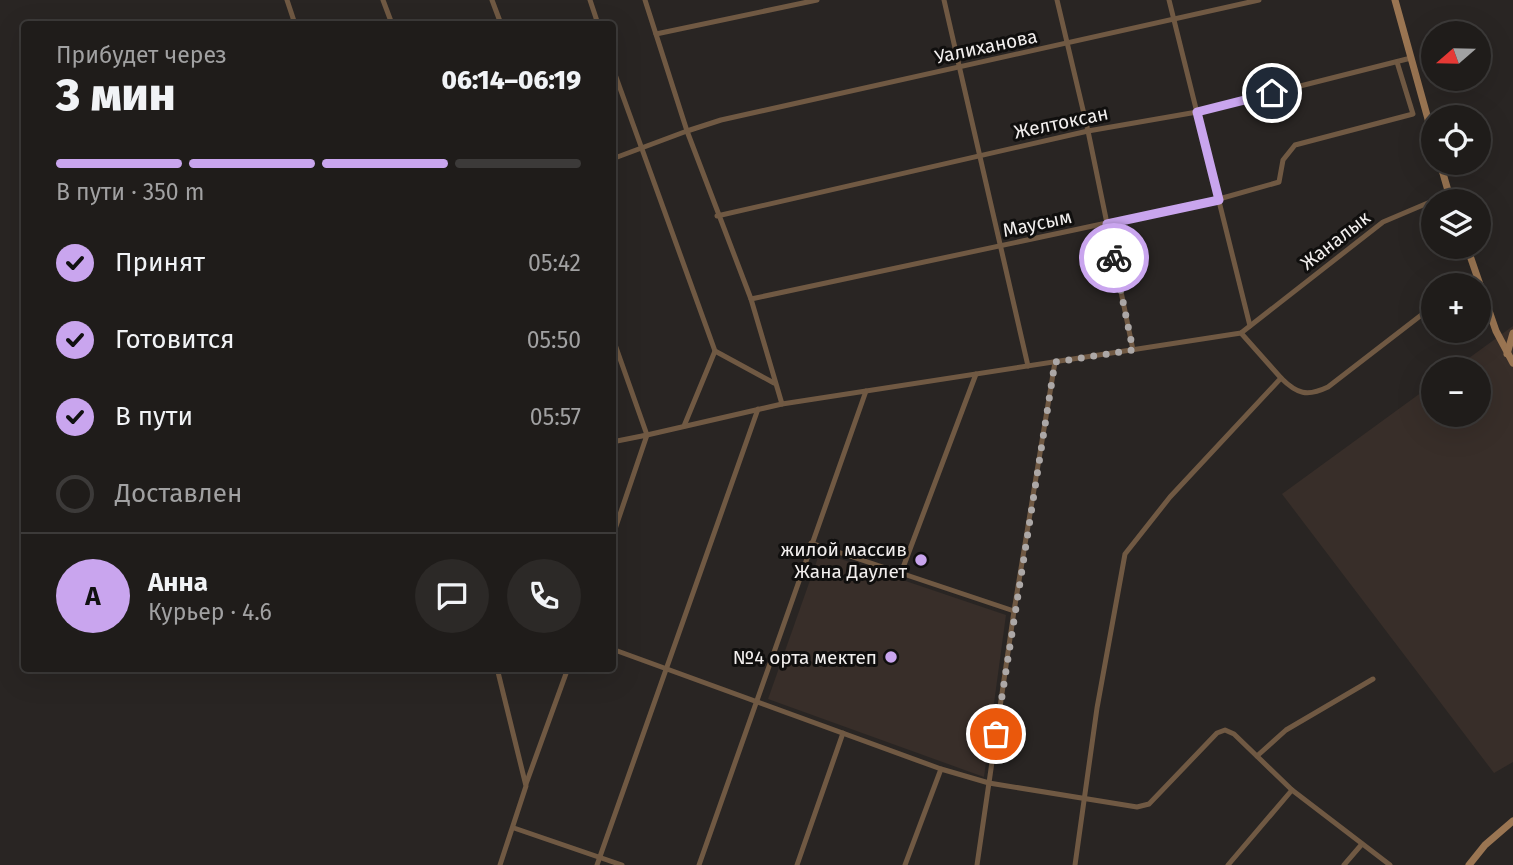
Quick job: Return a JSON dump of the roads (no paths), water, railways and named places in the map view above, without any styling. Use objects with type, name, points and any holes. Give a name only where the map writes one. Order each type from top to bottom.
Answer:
[{"type":"street","points":[[287,0],[294,21]]},
{"type":"street","points":[[383,0],[391,21]]},
{"type":"street","points":[[492,0],[500,21]]},
{"type":"street","points":[[590,0],[597,21]]},
{"type":"street","points":[[645,0],[717,216],[751,299],[782,404]]},
{"type":"street","points":[[656,34],[817,0]]},
{"type":"street","points":[[944,0],[982,155],[1028,366]]},
{"type":"street","points":[[1057,0],[1088,131],[1133,350]]},
{"type":"street","points":[[1169,0],[1250,326]]},
{"type":"street","name":"Уалиханова","points":[[616,158],[721,120],[1259,0]]},
{"type":"street","points":[[1395,0],[1424,105]]},
{"type":"street","name":"Желтоксан","points":[[717,216],[1088,131],[1197,112],[1411,58]]},
{"type":"street","name":"Маусым","points":[[751,299],[1219,200],[1279,182],[1283,160],[1295,145],[1413,114],[1397,62]]},
{"type":"street","points":[[616,77],[715,351],[774,383]]},
{"type":"street","name":"Жаналык","points":[[1241,333],[1383,222],[1421,208]]},
{"type":"street","points":[[616,441],[782,404],[1241,333],[1293,390],[1314,394],[1328,387],[1421,315]]},
{"type":"street","points":[[1491,315],[1506,355],[1513,363]]},
{"type":"street","points":[[1506,355],[1513,333]]},
{"type":"street","points":[[616,347],[647,435],[616,526]]},
{"type":"street","points":[[684,426],[715,351]]},
{"type":"street","points":[[977,865],[1014,611],[1055,362]]},
{"type":"street","points":[[901,573],[976,374]]},
{"type":"street","points":[[1075,865],[1097,708],[1125,554],[1170,497],[1281,378]]},
{"type":"street","points":[[699,865],[866,391]]},
{"type":"street","points":[[597,865],[758,409]]},
{"type":"street","points":[[811,543],[1014,611]]},
{"type":"street","points":[[616,650],[667,667],[754,703],[941,769],[989,783],[1137,807],[1149,804],[1217,733],[1225,730],[1234,734],[1292,790],[1390,865]]},
{"type":"street","points":[[498,672],[526,786]]},
{"type":"street","points":[[500,865],[567,672]]},
{"type":"street","points":[[1257,756],[1286,730],[1373,679]]},
{"type":"street","points":[[797,865],[843,733]]},
{"type":"street","points":[[905,865],[941,769]]},
{"type":"street","points":[[1228,865],[1292,790]]},
{"type":"street","points":[[1469,865],[1485,845],[1513,821]]},
{"type":"street","points":[[514,828],[622,865]]},
{"type":"street","points":[[1344,865],[1362,844]]},
{"type":"place","name":"жилой массив Жана Даулет","points":[[921,560]]},
{"type":"place","name":"№4 орта мектеп","points":[[891,657]]}]
